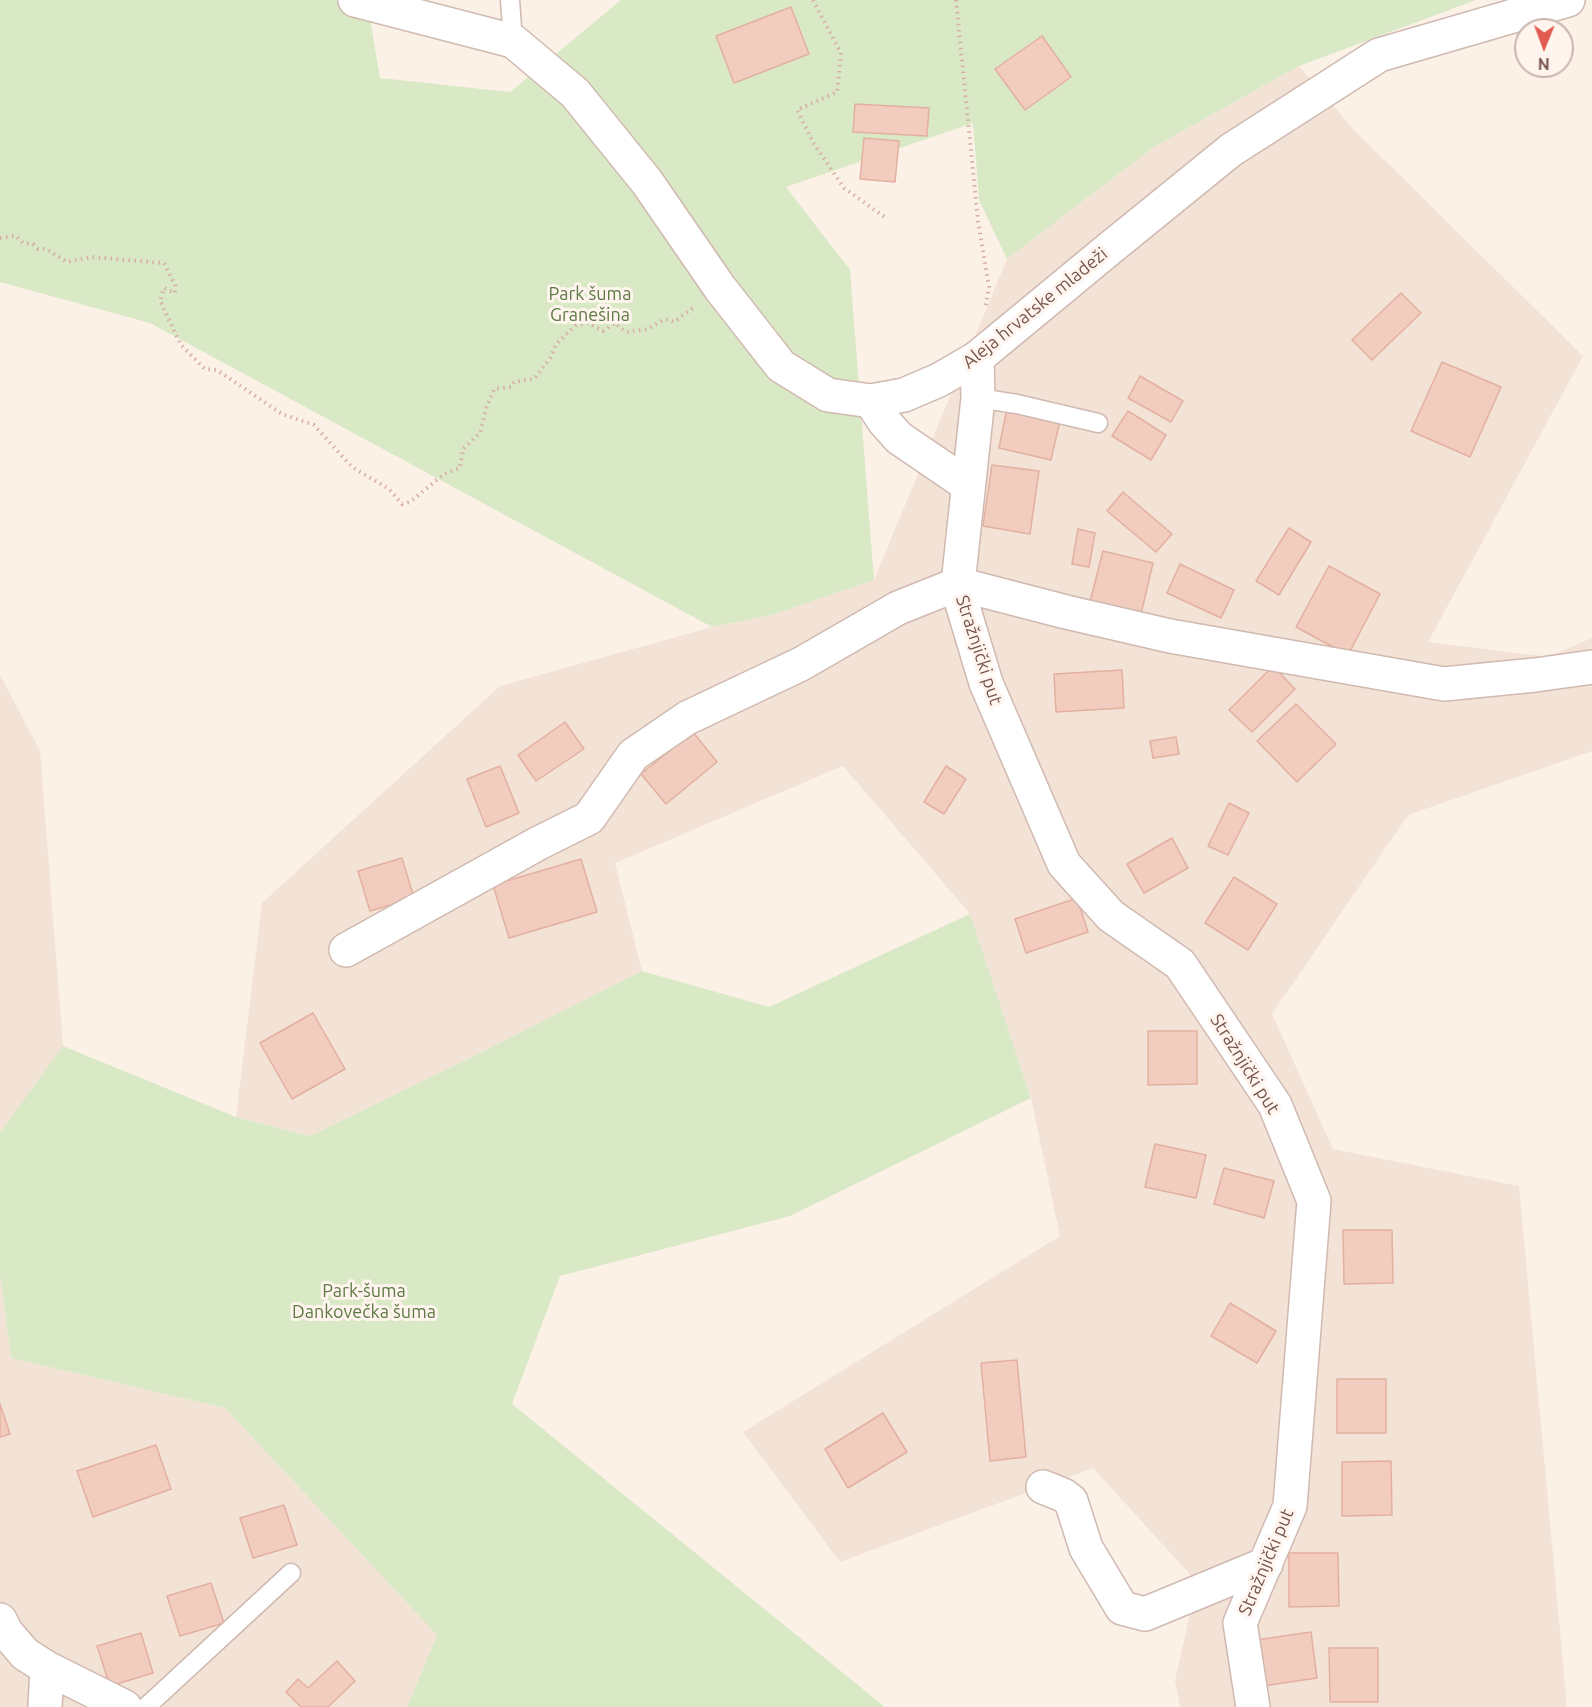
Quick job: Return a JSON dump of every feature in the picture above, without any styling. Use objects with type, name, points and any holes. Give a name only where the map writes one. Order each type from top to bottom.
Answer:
[{"type":"street","name":"Aleja hrvatske mladeži","points":[[355,0],[513,41],[575,93],[647,182],[720,288],[781,366],[828,395],[871,401],[904,395],[939,380],[977,358],[1231,150],[1379,55],[1568,0]]},
{"type":"street","name":"Stražnjički put","points":[[977,358],[978,398],[958,584],[986,683],[1064,864],[1111,916],[1180,964],[1275,1105],[1314,1201],[1290,1506],[1240,1623],[1253,1707]]},
{"type":"street","points":[[871,401],[883,420],[899,438],[968,485]]},
{"type":"street","points":[[346,950],[537,844],[590,818],[633,755],[687,718],[801,664],[898,608],[958,584],[1170,636],[1444,684],[1592,667]]},
{"type":"street","points":[[1043,1486],[1071,1501],[1086,1548],[1122,1608],[1145,1614],[1266,1563]]},
{"type":"street","points":[[1,1624],[25,1654],[47,1668],[125,1707]]},
{"type":"street","points":[[45,1707],[47,1668]]},
{"type":"lane","points":[[510,0],[513,41]]},
{"type":"lane","points":[[978,398],[1017,404],[1098,423]]},
{"type":"lane","points":[[146,1707],[291,1574]]},
{"type":"path","points":[[813,0],[841,53],[837,92],[797,110],[814,144],[844,188],[886,218]]},
{"type":"path","points":[[956,0],[978,221],[989,287],[977,358]]},
{"type":"path","points":[[0,238],[16,236],[23,243],[33,244],[38,249],[46,249],[67,262],[92,257],[164,263],[176,285],[175,293],[164,288],[160,301],[181,345],[206,369],[217,370],[282,414],[314,425],[352,467],[389,489],[402,504],[410,502],[444,474],[460,468],[464,448],[480,433],[494,389],[511,387],[514,382],[534,379],[550,357],[556,344],[576,325],[588,323],[603,331],[615,323],[626,332],[648,329],[665,319],[674,322],[720,288]]},
{"type":"shaded area","points":[[1299,66],[1352,128],[1583,356],[1428,642],[1548,657],[1592,638],[1592,751],[1408,815],[1272,1014],[1333,1149],[1519,1186],[1567,1707],[1180,1707],[1175,1681],[1197,1582],[1093,1468],[840,1562],[743,1432],[1060,1236],[1031,1098],[970,914],[843,766],[615,863],[642,971],[310,1136],[236,1117],[262,903],[500,686],[712,627],[772,615],[874,580],[1007,259],[1154,147]]},
{"type":"shaded area","points":[[0,675],[40,751],[63,1046],[0,1132]]},
{"type":"shaded area","points":[[0,1274],[11,1358],[225,1408],[437,1635],[407,1707],[0,1707]]},
{"type":"green space","name":"Park šuma Granešina","points":[[0,0],[367,0],[380,78],[510,92],[621,0],[1476,0],[1299,66],[1154,147],[1007,259],[979,200],[973,123],[786,187],[850,270],[874,580],[772,615],[712,627],[150,323],[0,282]]},
{"type":"green space","name":"Park-šuma Dankovečka šuma","points":[[970,914],[1031,1098],[790,1216],[560,1276],[512,1404],[885,1707],[407,1707],[437,1635],[225,1408],[11,1358],[0,1274],[0,1132],[63,1046],[236,1117],[310,1136],[642,971],[769,1007]]},
{"type":"building","points":[[791,7],[809,54],[734,83],[716,36]]},
{"type":"building","points":[[1042,36],[1071,77],[1025,110],[995,69]]},
{"type":"building","points":[[855,104],[929,108],[927,136],[853,132]]},
{"type":"building","points":[[864,138],[899,141],[895,182],[860,179]]},
{"type":"building","points":[[1401,293],[1421,313],[1372,360],[1352,340]]},
{"type":"building","points":[[1442,362],[1501,387],[1470,457],[1411,431]]},
{"type":"building","points":[[1140,376],[1183,401],[1171,422],[1128,398]]},
{"type":"building","points":[[1007,409],[1060,421],[1051,460],[999,448]]},
{"type":"building","points":[[1128,411],[1166,435],[1151,460],[1112,436]]},
{"type":"building","points":[[992,465],[1039,471],[1030,534],[983,526]]},
{"type":"building","points":[[1123,492],[1172,534],[1156,552],[1107,511]]},
{"type":"building","points":[[1289,528],[1311,542],[1279,595],[1256,581]]},
{"type":"building","points":[[1078,529],[1095,533],[1089,567],[1072,564]]},
{"type":"building","points":[[1103,551],[1153,563],[1141,614],[1090,602]]},
{"type":"building","points":[[1180,564],[1234,590],[1221,618],[1167,593]]},
{"type":"building","points":[[1329,566],[1380,594],[1348,655],[1296,627]]},
{"type":"building","points":[[1273,666],[1295,689],[1252,732],[1229,710]]},
{"type":"building","points":[[1122,670],[1124,708],[1056,712],[1054,674]]},
{"type":"building","points":[[1296,704],[1336,744],[1297,782],[1257,741]]},
{"type":"building","points":[[565,722],[584,749],[536,781],[518,755]]},
{"type":"building","points":[[693,732],[717,762],[666,804],[641,774]]},
{"type":"building","points":[[1176,737],[1179,754],[1153,758],[1150,741]]},
{"type":"building","points":[[500,766],[519,813],[486,827],[467,779]]},
{"type":"building","points":[[946,766],[966,779],[944,814],[924,802]]},
{"type":"building","points":[[1229,803],[1249,813],[1228,855],[1208,846]]},
{"type":"building","points":[[1172,838],[1188,868],[1144,893],[1127,864]]},
{"type":"building","points":[[402,858],[414,898],[370,911],[358,871]]},
{"type":"building","points":[[581,859],[597,912],[509,938],[493,885]]},
{"type":"building","points":[[1234,877],[1277,904],[1248,950],[1205,923]]},
{"type":"building","points":[[1077,898],[1088,932],[1026,953],[1015,919]]},
{"type":"building","points":[[313,1013],[345,1069],[292,1099],[260,1043]]},
{"type":"building","points":[[1148,1031],[1197,1031],[1197,1084],[1148,1085]]},
{"type":"building","points":[[1155,1144],[1206,1155],[1196,1198],[1145,1187]]},
{"type":"building","points":[[1224,1168],[1274,1181],[1264,1218],[1214,1204]]},
{"type":"building","points":[[1343,1230],[1392,1230],[1393,1283],[1344,1284]]},
{"type":"building","points":[[1230,1303],[1276,1331],[1257,1363],[1211,1336]]},
{"type":"building","points":[[1017,1360],[1026,1457],[990,1461],[981,1363]]},
{"type":"building","points":[[1337,1379],[1386,1379],[1386,1433],[1337,1433]]},
{"type":"building","points":[[0,1404],[10,1434],[0,1437]]},
{"type":"building","points":[[883,1413],[907,1452],[848,1488],[825,1449]]},
{"type":"building","points":[[156,1445],[171,1489],[93,1517],[77,1471]]},
{"type":"building","points":[[1391,1461],[1392,1515],[1342,1516],[1342,1462]]},
{"type":"building","points":[[284,1505],[297,1545],[253,1558],[240,1518]]},
{"type":"building","points":[[1289,1553],[1338,1553],[1339,1606],[1289,1607]]},
{"type":"building","points":[[211,1583],[224,1623],[180,1636],[167,1596]]},
{"type":"building","points":[[1311,1632],[1317,1678],[1263,1686],[1256,1640]]},
{"type":"building","points":[[141,1633],[153,1673],[110,1686],[97,1646]]},
{"type":"building","points":[[1329,1648],[1378,1648],[1378,1702],[1330,1702]]},
{"type":"building","points":[[337,1661],[355,1681],[328,1707],[301,1707],[286,1692],[298,1679],[308,1688]]}]
